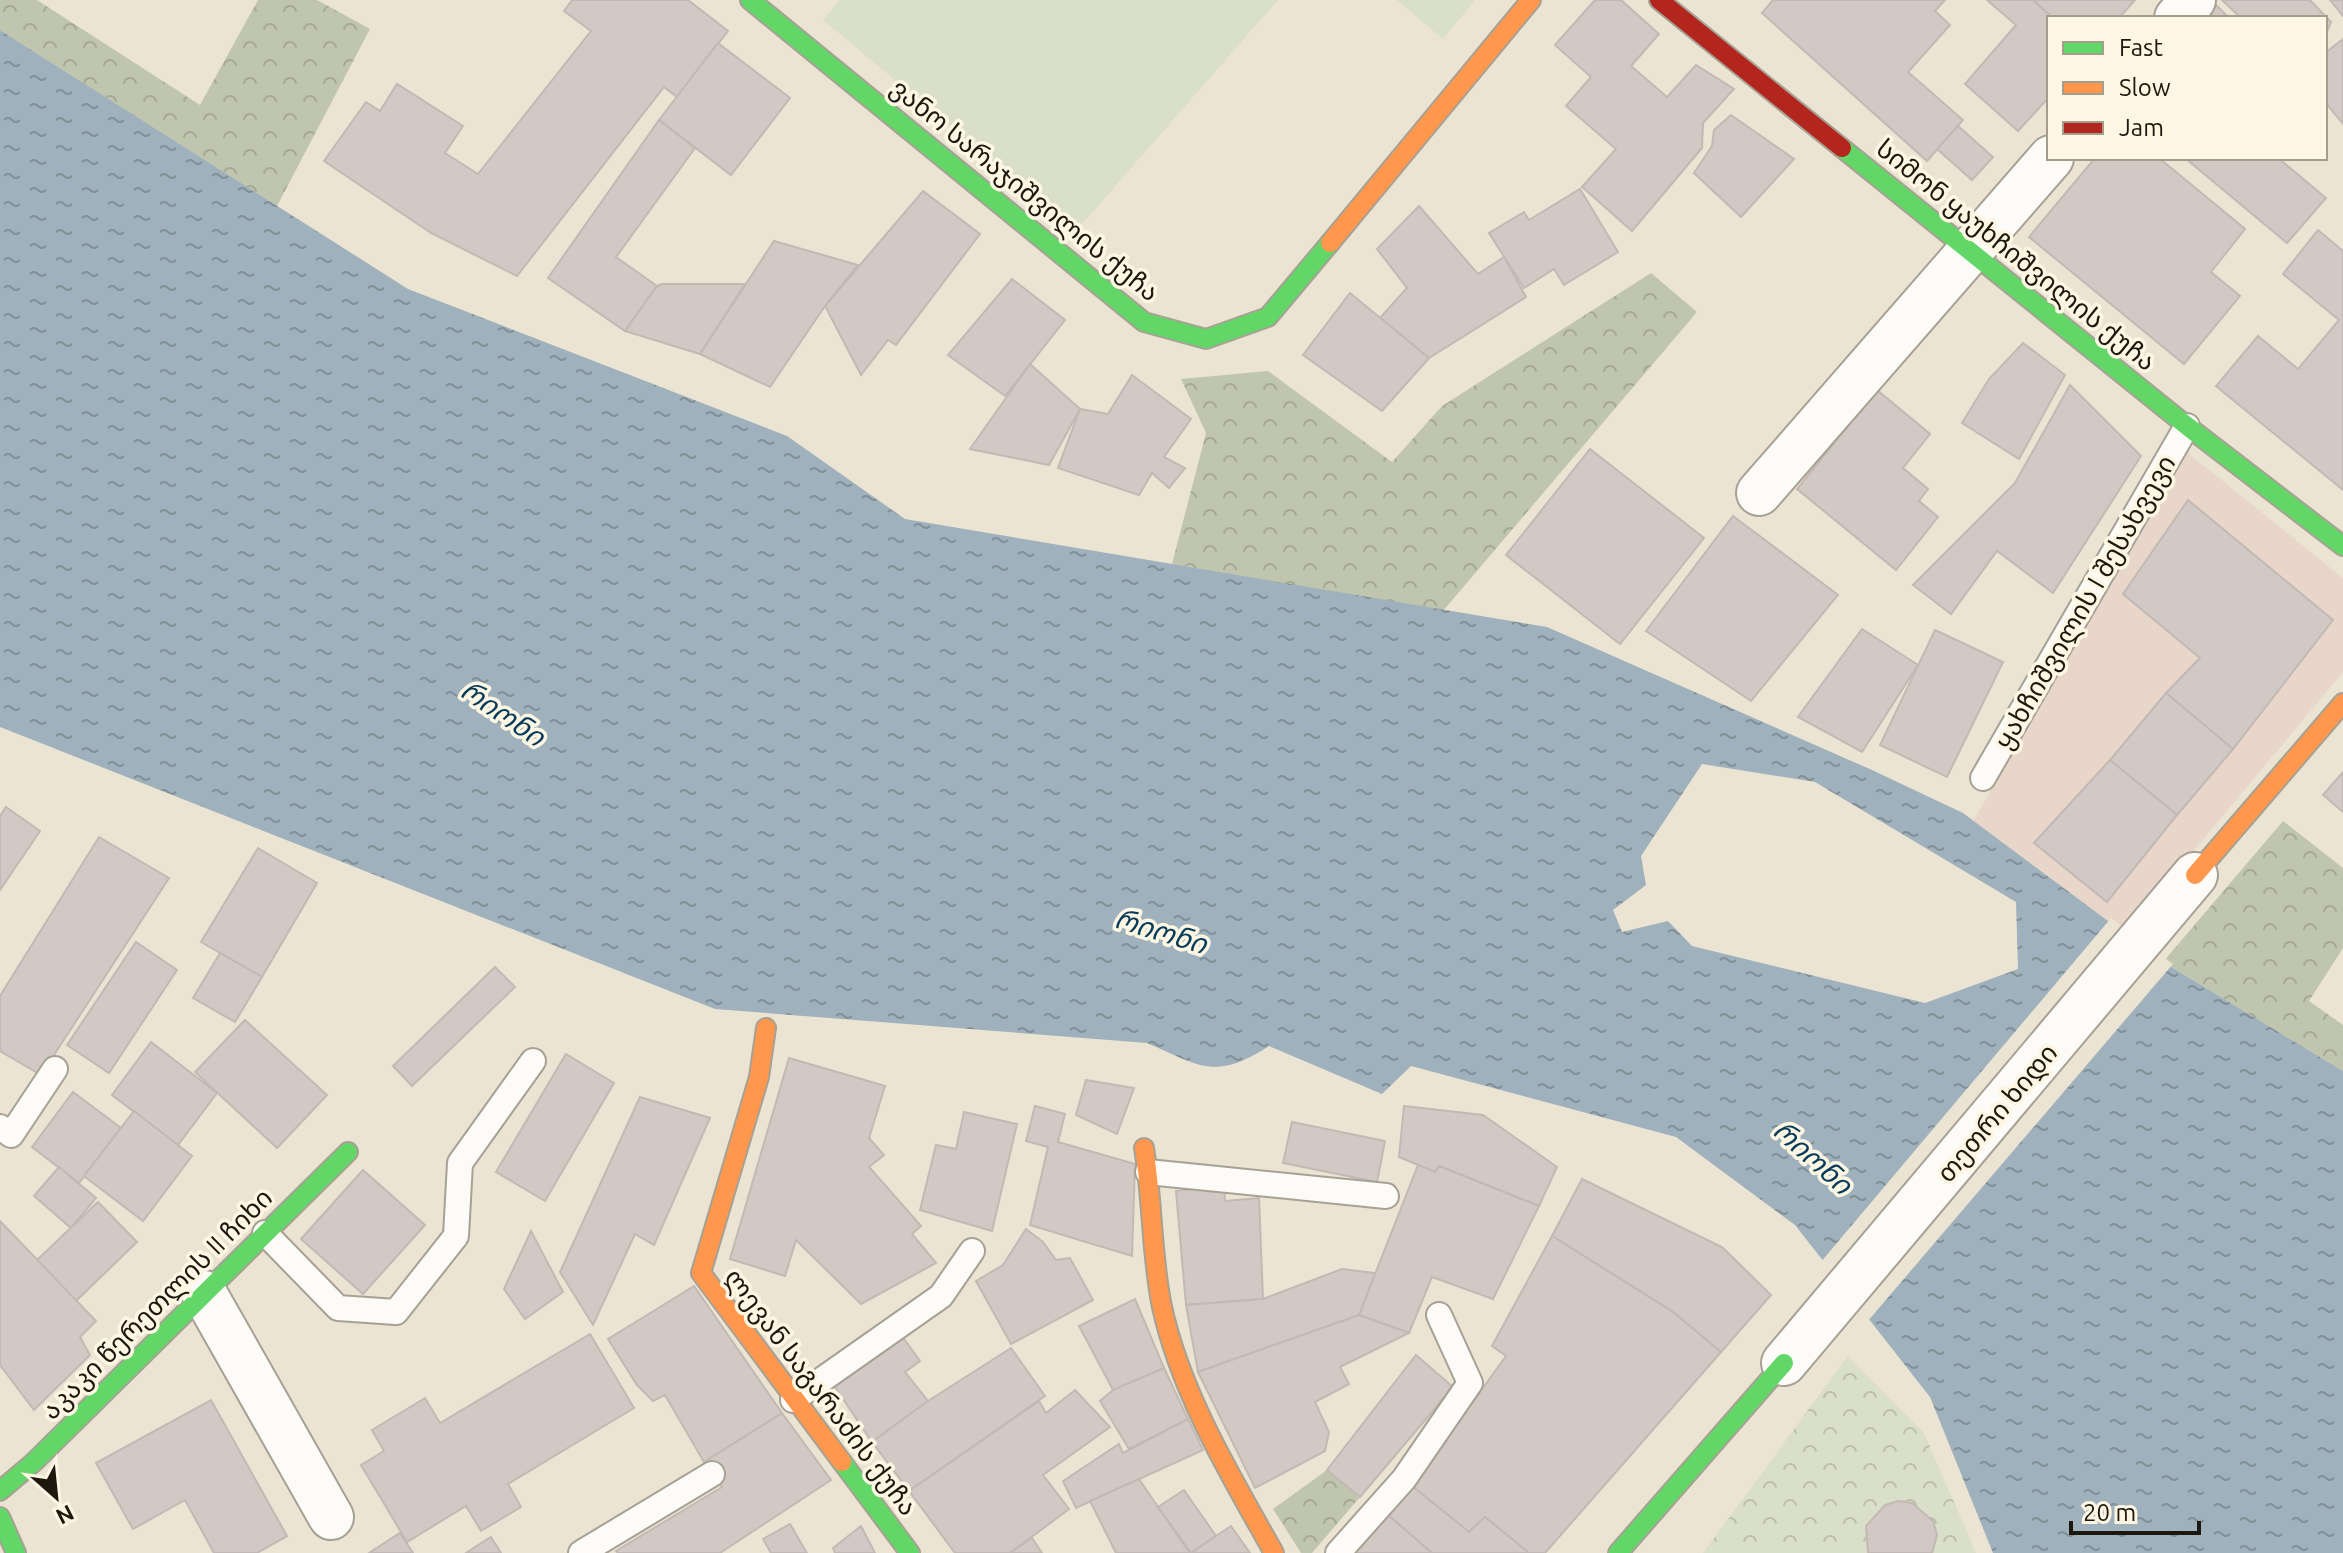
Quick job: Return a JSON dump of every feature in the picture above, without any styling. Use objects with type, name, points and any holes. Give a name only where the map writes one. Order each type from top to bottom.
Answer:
[{"type":"street","name":"ვანო სარაჯიშვილის ქუჩა","points":[[750,0],[1144,322],[1206,339],[1268,317],[1531,0]]},
{"type":"street","name":"სიმონ ყაუხჩიშვილის ქუჩა","points":[[1659,0],[2187,426],[2343,546]]},
{"type":"street","points":[[2179,16],[2193,0]]},
{"type":"street","points":[[1759,493],[2049,160]]},
{"type":"street","points":[[2188,884],[2343,703]]},
{"type":"street","name":"თეთრი ხიდი","points":[[1798,1348],[2188,884]]},
{"type":"street","name":"ლევან საგარაძის ქუჩა","points":[[766,1028],[759,1077],[701,1273],[797,1415],[910,1553]]},
{"type":"street","points":[[1144,1148],[1157,1279],[1179,1358],[1221,1457],[1274,1553]]},
{"type":"street","name":"აკაკი წერეთლის II ჩიხი","points":[[0,1491],[348,1152]]},
{"type":"street","points":[[204,1293],[328,1510]]},
{"type":"street","points":[[1618,1553],[1798,1348]]},
{"type":"street","points":[[0,1517],[16,1553]]},
{"type":"lane","name":"ყახჩიშვილის I შესახვევი","points":[[1983,778],[2187,426]]},
{"type":"lane","points":[[265,1233],[338,1308],[396,1312],[456,1236],[460,1163],[533,1061]]},
{"type":"lane","points":[[0,1127],[11,1135],[55,1069]]},
{"type":"lane","points":[[1148,1172],[1386,1196]]},
{"type":"lane","points":[[797,1415],[941,1296],[972,1251]]},
{"type":"lane","points":[[1338,1553],[1404,1479],[1470,1383],[1439,1315]]},
{"type":"lane","points":[[581,1553],[712,1474]]},
{"type":"shaded area","points":[[2188,453],[2343,578],[2343,672],[2124,934],[1973,821]]},
{"type":"green space","points":[[0,0],[37,0],[200,105],[258,0],[317,0],[370,29],[277,206],[0,30]]},
{"type":"green space","points":[[840,0],[1278,0],[1076,231],[823,20]]},
{"type":"green space","points":[[1397,0],[1475,0],[1443,39]]},
{"type":"green space","points":[[1651,273],[1697,312],[1443,611],[1172,564],[1206,433],[1181,379],[1268,371],[1392,462],[1442,406]]},
{"type":"green space","points":[[2283,821],[2343,868],[2343,948],[2309,1001],[2343,1025],[2343,1071],[2163,962]]},
{"type":"green space","points":[[1848,1356],[1924,1433],[1976,1553],[1703,1553]]},
{"type":"green space","points":[[1327,1470],[1360,1497],[1312,1553],[1301,1553],[1273,1509]]},
{"type":"water","name":"რიონი","points":[[0,30],[408,289],[787,436],[905,519],[1547,627],[1963,813],[2163,962],[2343,1071],[2343,1553],[1993,1553],[1930,1397],[1795,1225],[1676,1137],[1411,1066],[1382,1094],[1269,1046],[1235,1064],[1208,1066],[1147,1043],[715,1009],[0,727]],"holes":[[[1702,764],[1815,782],[2016,902],[2018,969],[1925,1003],[1692,946],[1668,921],[1622,932],[1613,910],[1646,885],[1641,856]]]},
{"type":"pier","points":[[2111,918],[2173,964],[1867,1322],[1820,1263]]},
{"type":"building","points":[[572,0],[688,0],[728,31],[677,97],[664,87],[517,276],[431,233],[324,161],[366,102],[380,111],[397,84],[463,126],[445,153],[478,174],[591,31],[564,11]]},
{"type":"building","points":[[1595,0],[1621,0],[1659,34],[1631,66],[1667,97],[1696,65],[1734,89],[1703,123],[1702,148],[1632,231],[1582,187],[1616,149],[1566,106],[1591,77],[1555,45]]},
{"type":"building","points":[[1773,0],[1945,0],[1935,11],[1950,25],[1908,72],[1963,120],[1927,161],[1762,13]]},
{"type":"building","points":[[1987,0],[2033,0],[2051,16],[2047,16],[2047,99],[2018,131],[1965,84],[2016,25]]},
{"type":"building","points":[[2033,0],[2135,0],[2121,16],[2051,16]]},
{"type":"building","points":[[2222,0],[2310,0],[2325,16],[2239,16]]},
{"type":"building","points":[[2330,0],[2343,0],[2343,16]]},
{"type":"building","points":[[2216,5],[2227,16],[2204,16]]},
{"type":"building","points":[[2343,39],[2343,124],[2327,104],[2327,51]]},
{"type":"building","points":[[718,43],[790,98],[731,175],[659,120]]},
{"type":"building","points":[[1731,115],[1794,159],[1741,217],[1694,173],[1712,146],[1714,130]]},
{"type":"building","points":[[659,120],[695,148],[616,257],[657,286],[625,331],[548,278]]},
{"type":"building","points":[[1958,126],[1993,157],[1972,180],[1937,149]]},
{"type":"building","points":[[2093,160],[2161,160],[2245,229],[2211,272],[2240,296],[2184,364],[2029,237]]},
{"type":"building","points":[[2187,160],[2280,160],[2326,198],[2287,243]]},
{"type":"building","points":[[1580,189],[1618,252],[1564,285],[1554,269],[1524,288],[1489,233],[1524,212],[1529,220]]},
{"type":"building","points":[[923,191],[980,234],[896,345],[888,340],[861,375],[825,306]]},
{"type":"building","points":[[1419,206],[1478,274],[1504,257],[1526,297],[1429,358],[1380,318],[1407,288],[1377,249]]},
{"type":"building","points":[[2318,230],[2343,251],[2343,490],[2216,386],[2258,336],[2298,369],[2339,320],[2283,274]]},
{"type":"building","points":[[774,241],[858,265],[825,306],[770,387],[700,354]]},
{"type":"building","points":[[1012,279],[1065,320],[1005,396],[948,355]]},
{"type":"building","points":[[745,284],[700,354],[625,331],[657,286]]},
{"type":"building","points":[[1350,293],[1429,358],[1382,411],[1303,355]]},
{"type":"building","points":[[2023,343],[2065,375],[2019,459],[1962,423],[1989,379]]},
{"type":"building","points":[[1030,364],[1080,409],[1049,465],[970,449]]},
{"type":"building","points":[[1132,375],[1191,419],[1164,457],[1185,468],[1169,488],[1152,473],[1139,495],[1058,468],[1080,409],[1108,414]]},
{"type":"building","points":[[2070,385],[2141,456],[2053,593],[1997,551],[1951,614],[1913,585],[2015,483]]},
{"type":"building","points":[[1877,390],[1930,434],[1903,468],[1928,489],[1919,501],[1938,517],[1896,570],[1797,489]]},
{"type":"building","points":[[1590,449],[1704,538],[1620,644],[1506,555]]},
{"type":"building","points":[[2188,500],[2333,620],[2233,749],[2166,693],[2200,658],[2123,594]]},
{"type":"building","points":[[1733,516],[1838,595],[1751,701],[1646,631]]},
{"type":"building","points":[[1862,629],[1918,665],[1862,752],[1798,717]]},
{"type":"building","points":[[1935,630],[2003,662],[1947,777],[1880,745]]},
{"type":"building","points":[[2166,693],[2233,749],[2177,815],[2110,760]]},
{"type":"building","points":[[2110,760],[2177,815],[2107,902],[2034,843]]},
{"type":"building","points":[[2343,772],[2343,812],[2323,795]]},
{"type":"building","points":[[6,807],[40,831],[0,890],[0,816]]},
{"type":"building","points":[[99,837],[169,878],[41,1075],[0,1051],[0,996]]},
{"type":"building","points":[[258,848],[317,883],[262,977],[201,942]]},
{"type":"building","points":[[136,942],[177,970],[109,1073],[67,1045]]},
{"type":"building","points":[[220,953],[262,977],[235,1022],[193,998]]},
{"type":"building","points":[[495,967],[515,987],[412,1086],[393,1066]]},
{"type":"building","points":[[245,1020],[327,1095],[277,1148],[195,1072]]},
{"type":"building","points":[[151,1042],[217,1093],[178,1145],[112,1095]]},
{"type":"building","points":[[566,1054],[614,1083],[545,1201],[496,1172]]},
{"type":"building","points":[[789,1058],[885,1086],[869,1138],[884,1155],[869,1167],[921,1226],[912,1234],[936,1263],[861,1304],[796,1240],[785,1276],[730,1259]]},
{"type":"building","points":[[1086,1080],[1134,1088],[1117,1134],[1076,1115]]},
{"type":"building","points":[[73,1092],[121,1128],[79,1183],[32,1147]]},
{"type":"building","points":[[640,1097],[710,1118],[654,1245],[635,1234],[593,1325],[560,1272]]},
{"type":"building","points":[[1035,1106],[1065,1114],[1058,1142],[1135,1164],[1132,1256],[1030,1225],[1048,1147],[1026,1141]]},
{"type":"building","points":[[1404,1106],[1483,1115],[1557,1167],[1539,1206],[1439,1166],[1435,1172],[1399,1157]]},
{"type":"building","points":[[134,1111],[192,1156],[143,1221],[84,1176]]},
{"type":"building","points":[[964,1112],[1017,1124],[992,1231],[920,1210],[936,1145],[956,1149]]},
{"type":"building","points":[[1292,1122],[1385,1141],[1377,1182],[1283,1163]]},
{"type":"building","points":[[1418,1165],[1435,1172],[1439,1166],[1539,1206],[1493,1299],[1432,1277],[1409,1333],[1359,1315]]},
{"type":"building","points":[[59,1167],[96,1198],[71,1228],[34,1196]]},
{"type":"building","points":[[363,1170],[425,1225],[363,1294],[301,1239]]},
{"type":"building","points":[[1582,1179],[1722,1247],[1771,1295],[1721,1352],[1673,1312],[1552,1236]]},
{"type":"building","points":[[1224,1184],[1225,1201],[1259,1198],[1263,1299],[1186,1305],[1176,1191]]},
{"type":"building","points":[[98,1202],[137,1242],[76,1301],[37,1260]]},
{"type":"building","points":[[0,1221],[96,1321],[80,1337],[90,1355],[34,1410],[0,1365]]},
{"type":"building","points":[[1026,1229],[1043,1242],[1056,1260],[1070,1258],[1093,1300],[1011,1344],[976,1281],[1003,1265]]},
{"type":"building","points":[[531,1231],[563,1292],[525,1319],[504,1289]]},
{"type":"building","points":[[1552,1236],[1673,1312],[1721,1352],[1545,1553],[1529,1553],[1485,1517],[1469,1532],[1412,1486],[1506,1356],[1492,1346]]},
{"type":"building","points":[[1342,1269],[1375,1273],[1359,1315],[1198,1372],[1186,1305],[1263,1299]]},
{"type":"building","points":[[694,1286],[782,1413],[704,1462],[665,1395],[653,1401],[637,1385],[608,1339]]},
{"type":"building","points":[[1135,1299],[1164,1368],[1113,1390],[1079,1326]]},
{"type":"building","points":[[1359,1315],[1409,1333],[1340,1367],[1349,1384],[1315,1402],[1329,1432],[1325,1451],[1255,1488],[1198,1372]]},
{"type":"building","points":[[899,1332],[920,1361],[905,1372],[928,1401],[872,1442],[831,1381]]},
{"type":"building","points":[[590,1334],[634,1408],[508,1484],[521,1507],[481,1531],[466,1506],[407,1542],[361,1465],[384,1451],[372,1430],[425,1398],[440,1423]]},
{"type":"building","points":[[1011,1348],[1045,1396],[909,1491],[872,1442],[928,1401]]},
{"type":"building","points":[[1416,1355],[1453,1387],[1360,1497],[1327,1470]]},
{"type":"building","points":[[1164,1368],[1188,1419],[1129,1449],[1100,1401],[1113,1390]]},
{"type":"building","points":[[1075,1390],[1110,1427],[1043,1475],[1069,1509],[1010,1553],[955,1553],[909,1491],[1039,1401],[1046,1413]]},
{"type":"building","points":[[211,1400],[287,1536],[257,1553],[214,1553],[185,1500],[133,1529],[96,1463]]},
{"type":"building","points":[[782,1413],[831,1480],[720,1553],[616,1551],[722,1487],[704,1462]]},
{"type":"building","points":[[1188,1419],[1203,1450],[1076,1508],[1063,1481],[1119,1444],[1123,1453]]},
{"type":"building","points":[[1139,1479],[1190,1553],[1116,1553],[1090,1501]]},
{"type":"building","points":[[1412,1486],[1469,1532],[1485,1517],[1529,1553],[1432,1553],[1387,1514]]},
{"type":"building","points":[[1184,1490],[1216,1536],[1191,1553],[1158,1507]]},
{"type":"building","points":[[1898,1501],[1912,1503],[1933,1521],[1937,1535],[1932,1553],[1868,1553],[1866,1526],[1885,1505]]},
{"type":"building","points":[[1387,1514],[1432,1553],[1351,1553]]},
{"type":"building","points":[[790,1524],[807,1553],[771,1553],[763,1539]]},
{"type":"building","points":[[861,1526],[875,1553],[835,1553],[833,1548]]},
{"type":"building","points":[[1231,1526],[1250,1553],[1191,1553],[1216,1536]]},
{"type":"building","points":[[400,1533],[413,1553],[369,1553]]},
{"type":"building","points":[[491,1537],[501,1553],[466,1553]]},
{"type":"building","points":[[1032,1538],[1042,1553],[1010,1553]]},
{"type":"traffic: fast","points":[[750,0],[1144,322],[1206,339],[1268,317],[1330,243]]},
{"type":"traffic: fast","points":[[1842,148],[2187,426],[2343,546]]},
{"type":"traffic: fast","points":[[0,1491],[34,1462],[348,1152]]},
{"type":"traffic: fast","points":[[1618,1553],[1784,1363]]},
{"type":"traffic: fast","points":[[842,1462],[910,1553]]},
{"type":"traffic: fast","points":[[0,1517],[16,1553]]},
{"type":"traffic: slow","points":[[1330,243],[1531,0]]},
{"type":"traffic: slow","points":[[2195,875],[2343,703]]},
{"type":"traffic: slow","points":[[766,1028],[759,1077],[701,1273],[842,1462]]},
{"type":"traffic: slow","points":[[1144,1148],[1158,1287],[1181,1371],[1209,1434],[1274,1553]]},
{"type":"traffic: jam","points":[[1659,0],[1842,148]]}]
